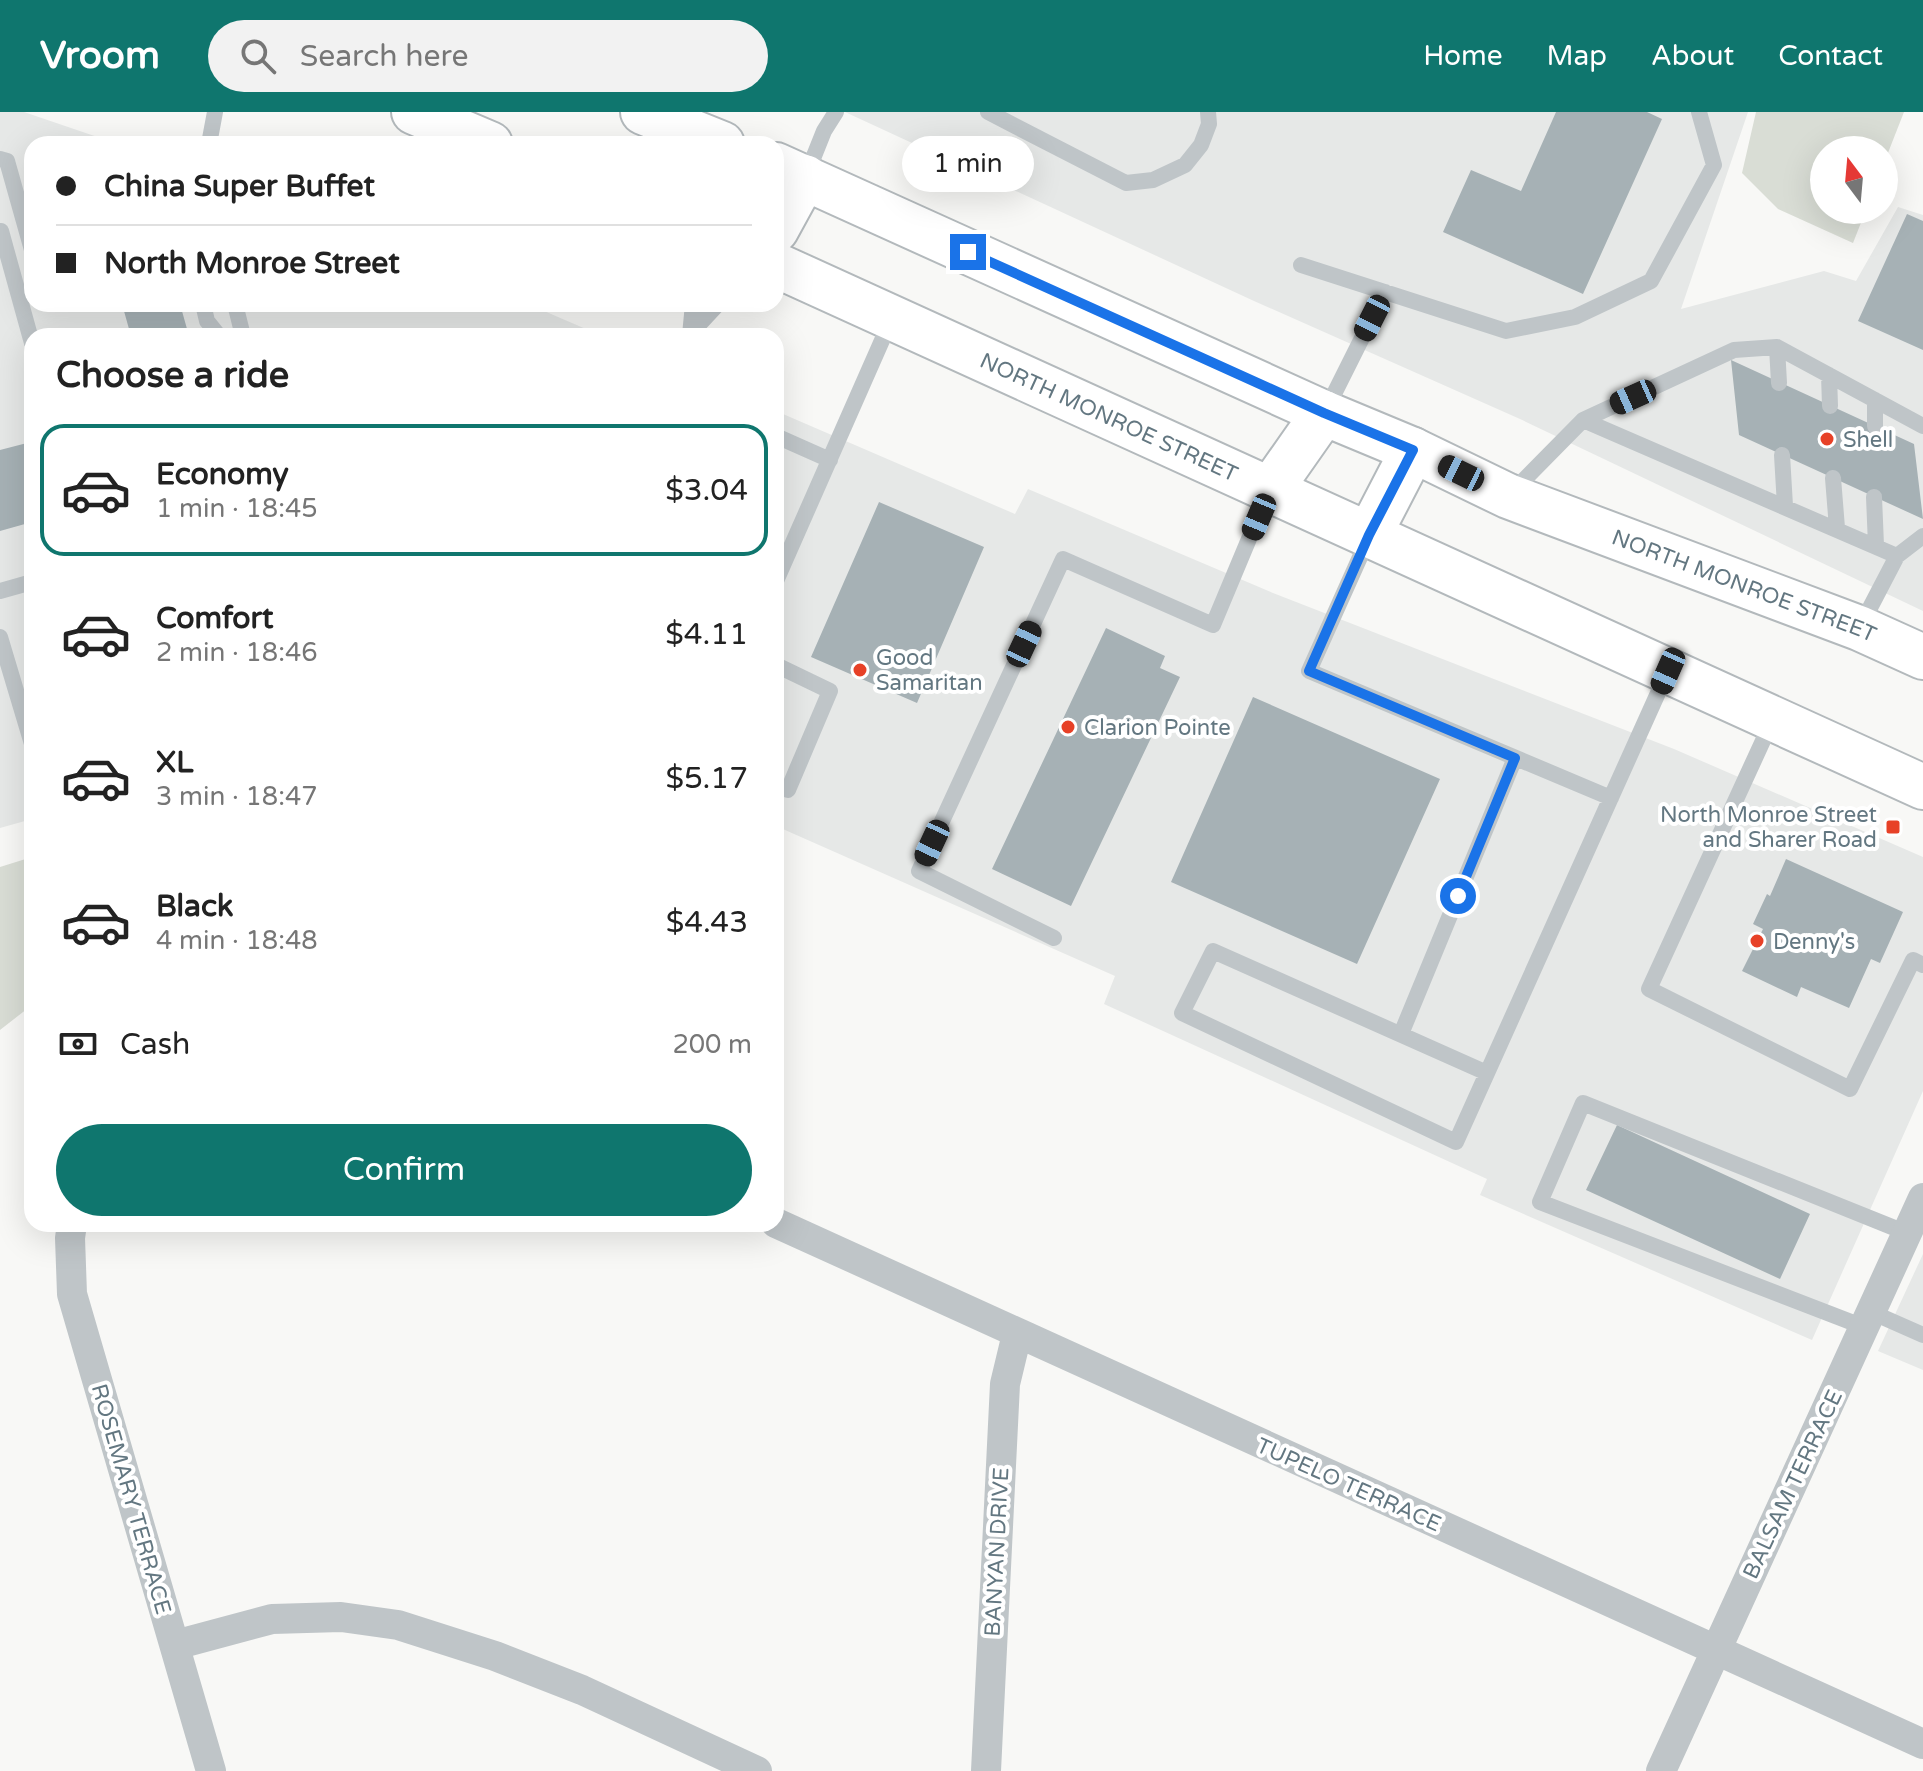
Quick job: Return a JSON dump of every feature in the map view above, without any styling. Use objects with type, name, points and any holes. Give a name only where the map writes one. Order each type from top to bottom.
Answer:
[{"type":"main road","points":[[414,112],[471,136]]},
{"type":"main road","points":[[643,112],[702,136]]},
{"type":"main road","points":[[784,196],[790,171]]},
{"type":"main road","name":"NORTH MONROE STREET","points":[[790,171],[1324,413],[1413,450],[1508,496],[1859,628],[1923,657]]},
{"type":"main road","name":"NORTH MONROE STREET","points":[[784,269],[1923,787]]},
{"type":"main road","points":[[1270,490],[1324,413]]},
{"type":"main road","points":[[1369,535],[1413,450]]},
{"type":"street","name":"BALSAM TERRACE","points":[[1661,1771],[1923,1198]]},
{"type":"street","name":"TUPELO TERRACE","points":[[784,1227],[1923,1744]]},
{"type":"street","name":"ROSEMARY TERRACE","points":[[71,1232],[72,1294],[211,1771]]},
{"type":"street","name":"BANYAN DRIVE","points":[[986,1771],[1005,1384],[1017,1334]]},
{"type":"street","points":[[175,1645],[272,1619],[341,1617],[398,1625],[495,1656],[582,1690],[757,1771]]},
{"type":"lane","points":[[210,136],[215,112]]},
{"type":"lane","points":[[790,171],[836,112]]},
{"type":"lane","points":[[988,112],[1126,183],[1153,180],[1185,165],[1201,145],[1209,124],[1208,112]]},
{"type":"lane","points":[[1301,265],[1506,331],[1575,317],[1651,281],[1714,165],[1699,112]]},
{"type":"lane","points":[[0,159],[7,161],[24,222]]},
{"type":"lane","points":[[1,231],[28,328]]},
{"type":"lane","points":[[9,258],[24,253]]},
{"type":"lane","points":[[1324,413],[1385,292]]},
{"type":"lane","points":[[696,328],[711,312]]},
{"type":"lane","points":[[784,563],[892,318]]},
{"type":"lane","points":[[1777,347],[1779,383]]},
{"type":"lane","points":[[1508,496],[1583,420],[1734,350],[1777,347],[1923,426]]},
{"type":"lane","points":[[1829,375],[1830,406]]},
{"type":"lane","points":[[1875,400],[1875,426]]},
{"type":"lane","points":[[1583,420],[1897,556]]},
{"type":"lane","points":[[784,440],[830,460]]},
{"type":"lane","points":[[1782,455],[1785,506]]},
{"type":"lane","points":[[1833,478],[1837,528]]},
{"type":"lane","points":[[1054,938],[919,871],[1063,559],[1213,625],[1270,490]]},
{"type":"lane","points":[[1874,497],[1876,545]]},
{"type":"lane","points":[[1369,535],[1309,671],[1611,798]]},
{"type":"lane","points":[[1859,628],[1897,556],[1923,536]]},
{"type":"lane","points":[[0,591],[24,584]]},
{"type":"lane","points":[[0,637],[24,717]]},
{"type":"lane","points":[[784,669],[830,691],[788,790],[784,789]]},
{"type":"lane","points":[[1487,1073],[1213,951],[1182,1013],[1456,1142],[1668,671]]},
{"type":"lane","points":[[1773,719],[1649,989],[1850,1089],[1913,960],[1923,965]]},
{"type":"lane","points":[[1401,1034],[1515,758]]},
{"type":"lane","points":[[1907,1233],[1583,1103],[1540,1202],[1867,1319],[1923,1335]]},
{"type":"shaded area","points":[[0,112],[24,112],[94,136],[24,136],[24,312],[546,312],[584,328],[24,328],[24,821],[0,828]]},
{"type":"shaded area","points":[[845,112],[1748,112],[1681,309],[1824,271],[1856,281],[1888,224],[1898,224],[1898,207],[1923,215],[1923,611],[1520,419],[1254,301]]},
{"type":"shaded area","points":[[1756,112],[1904,112],[1895,136],[1810,136],[1810,224],[1778,209],[1742,173]]},
{"type":"shaded area","points":[[1811,224],[1860,224],[1853,243]]},
{"type":"shaded area","points":[[784,414],[1015,514],[1028,489],[1273,593],[1674,749],[1923,857],[1923,1091],[1812,1340],[1480,1195],[1487,1179],[1104,1004],[1115,976],[784,830]]},
{"type":"shaded area","points":[[24,860],[24,1011],[0,1030],[0,867]]},
{"type":"shaded area","points":[[1923,1254],[1923,1370],[1878,1351]]},
{"type":"building","points":[[1556,112],[1647,112],[1662,119],[1583,294],[1443,232],[1471,170],[1521,191]]},
{"type":"building","points":[[1907,214],[1923,221],[1923,350],[1858,321]]},
{"type":"building","points":[[124,312],[182,312],[187,328],[129,328]]},
{"type":"building","name":"Shell","points":[[1731,360],[1914,444],[1923,519],[1739,435]]},
{"type":"building","points":[[24,444],[24,524],[0,531],[0,450]]},
{"type":"building","points":[[879,502],[984,547],[917,703],[811,657]]},
{"type":"building","points":[[1106,628],[1165,656],[1160,668],[1180,677],[1071,906],[992,869]]},
{"type":"building","points":[[1253,697],[1440,779],[1357,964],[1171,882]]},
{"type":"building","points":[[1786,859],[1903,912],[1880,963],[1871,959],[1849,1008],[1801,987],[1797,997],[1742,971],[1763,929],[1753,924],[1767,894],[1770,896]]},
{"type":"building","points":[[1617,1125],[1810,1214],[1780,1279],[1586,1190]]},
{"type":"place","name":"Shell","points":[[1827,439]]},
{"type":"place","name":"Good Samaritan","points":[[860,670]]},
{"type":"place","name":"Clarion Pointe","points":[[1068,727]]},
{"type":"place","name":"North Monroe Street and Sharer Road","points":[[1893,827]]},
{"type":"place","name":"Denny's","points":[[1757,941]]},
{"type":"route","points":[[968,252],[1413,450],[1369,535],[1309,671],[1515,758],[1458,896]]}]
